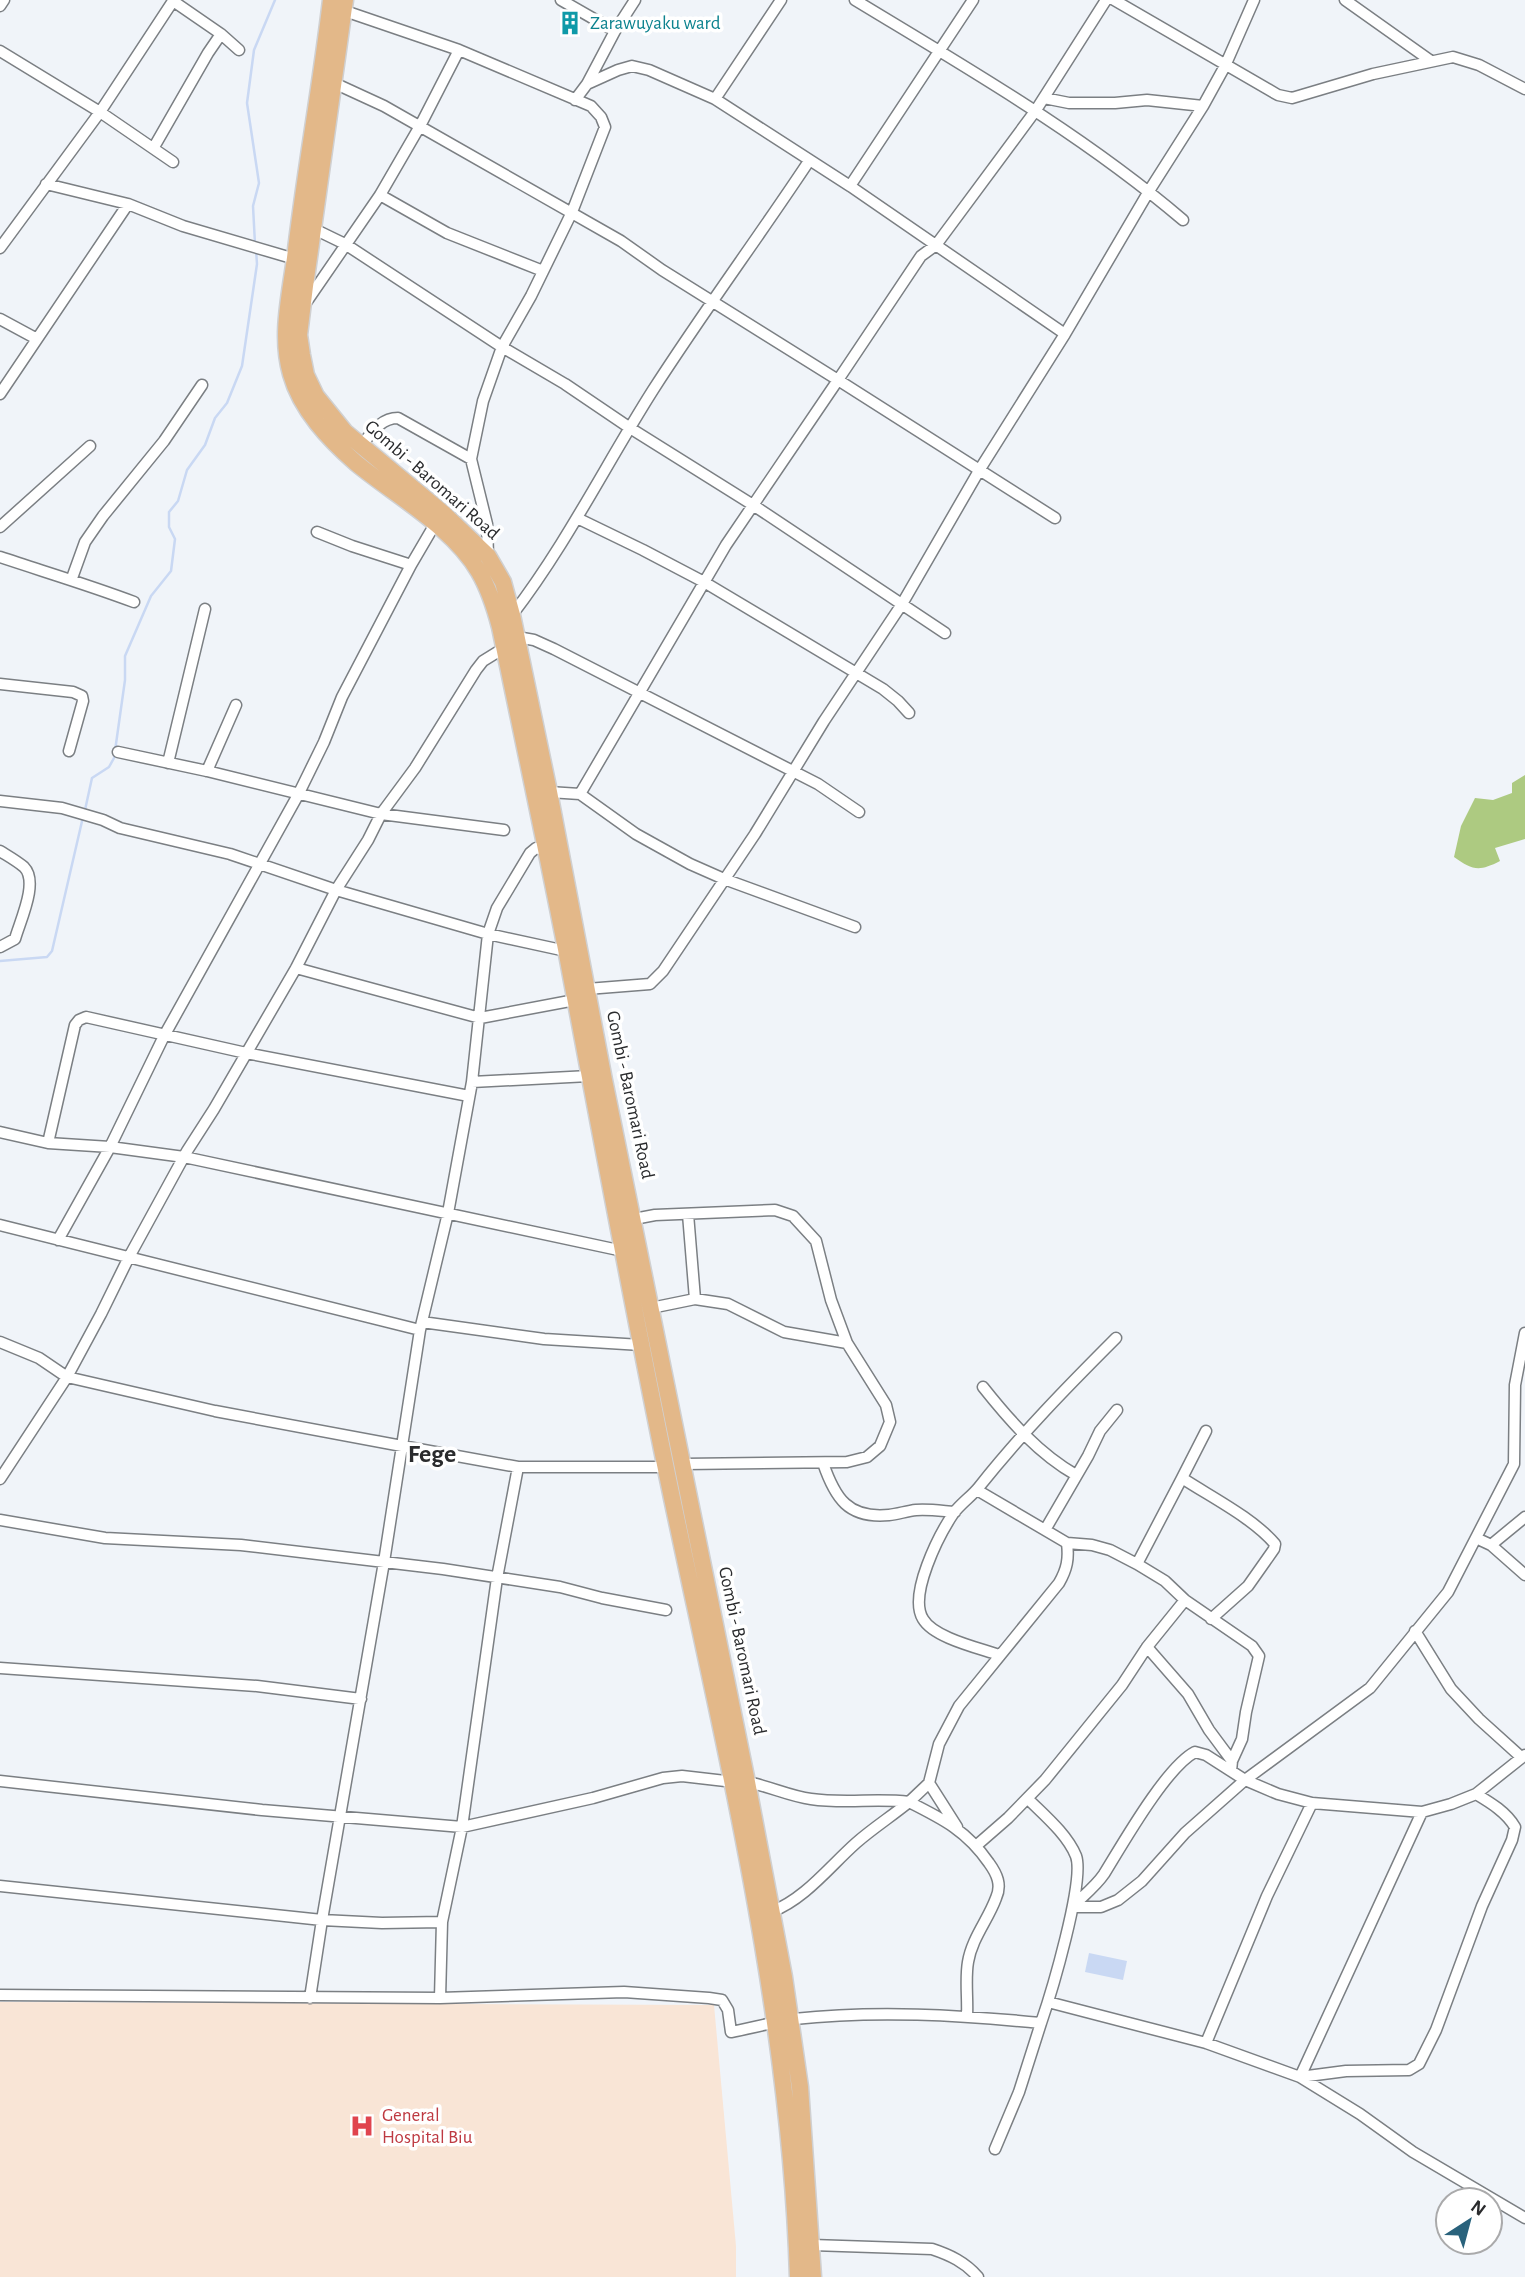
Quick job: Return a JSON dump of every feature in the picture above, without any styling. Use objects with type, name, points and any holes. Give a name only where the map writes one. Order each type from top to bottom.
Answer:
[{"type":"main road","name":"Gombi - Baromari Road","points":[[337,4],[334,83],[299,335],[306,375],[327,411],[360,447],[444,514],[488,556],[503,582],[512,615],[549,792],[553,850],[566,951],[581,995],[589,1076],[642,1352],[666,1467],[771,1912],[783,2021],[798,2277]]},
{"type":"main road","name":"Gombi - Baromari Road","points":[[337,4],[295,259],[287,317],[286,355],[298,393],[309,413],[344,453],[435,524],[466,555],[478,570],[496,610],[553,850],[581,995],[634,1219],[684,1464],[783,2021],[800,2087],[813,2277]]},
{"type":"main road","points":[[642,1352],[661,1361]]},
{"type":"street","points":[[0,6],[4,0]]},
{"type":"street","points":[[0,248],[100,112],[173,0],[239,50]]},
{"type":"street","points":[[561,0],[615,31]]},
{"type":"street","points":[[575,100],[635,0]]},
{"type":"street","points":[[715,99],[780,0]]},
{"type":"street","points":[[855,0],[1036,110],[1149,191],[1183,220]]},
{"type":"street","points":[[850,186],[973,0]]},
{"type":"street","points":[[580,794],[704,582],[753,505],[921,256],[936,245],[1036,110],[1106,0]]},
{"type":"street","points":[[1114,0],[1278,95],[1293,98],[1373,74],[1453,57],[1479,65],[1525,89]]},
{"type":"street","points":[[296,968],[480,1018],[581,995],[650,984],[663,971],[755,834],[791,772],[902,604],[980,469],[1203,106],[1225,66],[1254,0]]},
{"type":"street","points":[[1345,0],[1431,61]]},
{"type":"street","points":[[337,4],[459,50],[591,106],[601,117],[605,127],[572,212],[502,347],[483,401],[471,458],[487,524],[488,556]]},
{"type":"street","points":[[154,147],[221,34]]},
{"type":"street","points":[[302,309],[380,195],[420,126],[459,50]]},
{"type":"street","points":[[0,51],[100,112],[173,162]]},
{"type":"street","points":[[587,84],[632,66],[649,70],[715,99],[850,186],[1065,334]]},
{"type":"street","points":[[334,83],[361,94],[420,126],[621,241],[1055,518]]},
{"type":"street","points":[[1044,97],[1069,103],[1147,100],[1203,106]]},
{"type":"street","points":[[512,615],[532,590],[577,519],[653,390],[809,161]]},
{"type":"street","points":[[46,184],[128,204],[183,226],[295,259]]},
{"type":"street","points":[[380,195],[447,233],[543,271]]},
{"type":"street","points":[[0,394],[128,204]]},
{"type":"street","points":[[312,228],[345,244],[502,347],[565,384],[945,633]]},
{"type":"street","points":[[0,319],[37,339]]},
{"type":"street","points":[[72,578],[85,542],[164,441],[202,385]]},
{"type":"street","points":[[360,447],[382,422],[389,418],[398,418],[471,458]]},
{"type":"street","points":[[0,527],[90,446]]},
{"type":"street","points":[[577,519],[704,582],[883,689],[909,713]]},
{"type":"street","points":[[58,1240],[110,1147],[164,1036],[298,795],[342,697],[435,524]]},
{"type":"street","points":[[317,532],[352,547],[411,565]]},
{"type":"street","points":[[0,556],[45,572],[72,578],[134,602]]},
{"type":"street","points":[[168,764],[205,609]]},
{"type":"street","points":[[517,637],[534,640],[554,649],[724,735],[829,791],[859,812]]},
{"type":"street","points":[[0,1479],[67,1377],[128,1257],[296,968],[336,890],[381,814],[415,768],[476,670],[483,661],[504,648]]},
{"type":"street","points":[[0,684],[74,692],[82,696],[83,701],[69,751]]},
{"type":"street","points":[[207,771],[236,705]]},
{"type":"street","points":[[118,752],[381,814],[503,830]]},
{"type":"street","points":[[549,792],[580,794],[653,844],[724,879],[855,926]]},
{"type":"street","points":[[0,801],[62,808],[120,828],[202,846],[336,890],[488,934],[566,951]]},
{"type":"street","points":[[310,1998],[421,1326],[448,1213],[472,1082],[488,934],[496,908],[530,853],[537,848],[553,850]]},
{"type":"street","points":[[0,851],[25,868],[31,879],[15,939],[0,947]]},
{"type":"street","points":[[48,1143],[75,1026],[79,1020],[86,1017],[246,1053],[469,1096]]},
{"type":"street","points":[[472,1082],[589,1076]]},
{"type":"street","points":[[0,1132],[48,1143],[110,1147],[184,1157],[623,1251]]},
{"type":"street","points":[[634,1219],[655,1215],[775,1210],[793,1216],[816,1241],[831,1300],[847,1343],[886,1405],[890,1422],[880,1446],[867,1457],[846,1462],[684,1464]]},
{"type":"street","points":[[688,1214],[695,1299]]},
{"type":"street","points":[[0,1224],[421,1326],[642,1352]]},
{"type":"street","points":[[651,1308],[695,1299],[728,1304],[784,1332],[847,1343]]},
{"type":"street","points":[[1073,1906],[1101,1907],[1118,1900],[1142,1881],[1185,1833],[1245,1780],[1370,1688],[1448,1592],[1514,1464],[1515,1385],[1525,1333]]},
{"type":"street","points":[[999,1655],[937,1632],[923,1619],[919,1606],[928,1561],[954,1512],[1116,1338]]},
{"type":"street","points":[[0,1342],[39,1358],[67,1377],[215,1410],[402,1446],[518,1467],[666,1467]]},
{"type":"street","points":[[983,1387],[1053,1461],[1076,1475]]},
{"type":"street","points":[[1045,1530],[1106,1422],[1117,1410]]},
{"type":"street","points":[[1137,1564],[1206,1432]]},
{"type":"street","points":[[823,1462],[829,1480],[843,1503],[856,1511],[870,1516],[914,1510],[954,1512]]},
{"type":"street","points":[[440,1998],[442,1922],[462,1827],[497,1578],[518,1467]]},
{"type":"street","points":[[1182,1478],[1242,1517],[1275,1544],[1248,1586],[1211,1619]]},
{"type":"street","points":[[976,1490],[1067,1543],[1101,1547],[1137,1564],[1165,1581],[1185,1600],[1252,1646],[1259,1656],[1245,1712],[1242,1739],[1231,1766]]},
{"type":"street","points":[[1491,1545],[1525,1517]]},
{"type":"street","points":[[0,1520],[105,1538],[241,1545],[443,1569],[560,1587],[666,1610]]},
{"type":"street","points":[[1476,1538],[1491,1545],[1525,1575]]},
{"type":"street","points":[[771,1912],[798,1898],[859,1841],[929,1783],[939,1744],[959,1706],[1059,1583],[1069,1556],[1067,1543]]},
{"type":"street","points":[[977,1845],[1028,1799],[1122,1685],[1147,1647],[1185,1600]]},
{"type":"street","points":[[1147,1647],[1188,1695],[1231,1766],[1245,1780],[1278,1794],[1312,1803],[1422,1812],[1476,1794],[1523,1756],[1479,1719],[1451,1689],[1415,1631]]},
{"type":"street","points":[[0,1668],[257,1686],[361,1699]]},
{"type":"street","points":[[1073,1906],[1102,1877],[1112,1857],[1136,1823],[1188,1756],[1195,1752],[1231,1766]]},
{"type":"street","points":[[0,1781],[138,1794],[262,1810],[462,1827],[593,1798],[663,1778],[681,1776],[768,1786],[808,1799],[909,1802],[958,1828],[977,1845],[996,1873],[999,1886],[996,1899],[976,1935],[968,1962],[967,2016]]},
{"type":"street","points":[[929,1783],[958,1828]]},
{"type":"street","points":[[1300,2077],[1346,2071],[1409,2070],[1419,2064],[1436,2030],[1482,1906],[1512,1840],[1515,1827],[1498,1808],[1476,1794]]},
{"type":"street","points":[[995,2149],[1020,2092],[1048,2002],[1073,1906],[1078,1866],[1077,1859],[1063,1837],[1028,1799]]},
{"type":"street","points":[[1206,2043],[1267,1896],[1312,1803]]},
{"type":"street","points":[[1300,2077],[1422,1812]]},
{"type":"street","points":[[0,1886],[322,1920],[442,1922]]},
{"type":"street","points":[[0,1995],[440,1998],[624,1992],[722,2000],[728,2010],[731,2032],[783,2021],[896,2014],[967,2016],[1041,2024]]},
{"type":"street","points":[[1048,2002],[1206,2043],[1300,2077],[1360,2113],[1413,2152],[1525,2218]]},
{"type":"street","points":[[812,2245],[932,2249],[951,2255],[978,2277]]},
{"type":"shaded area","name":"General Hospital Biu","points":[[0,2002],[714,2005],[736,2246],[736,2277],[0,2277]]},
{"type":"green space","points":[[1525,775],[1525,839],[1495,848],[1500,861],[1486,867],[1471,867],[1454,857],[1461,826],[1475,798],[1493,800],[1512,793],[1512,783]]},
{"type":"water","points":[[1089,1953],[1127,1961],[1123,1980],[1085,1972]]},
{"type":"waterway","points":[[255,244],[253,206],[259,183],[247,103],[254,50],[275,0]]},
{"type":"waterway","points":[[85,810],[92,778],[109,767],[114,758],[125,680],[125,656],[151,596],[171,571],[175,539],[169,527],[169,512],[178,501],[187,470],[205,445],[215,418],[227,403],[242,366],[257,264],[256,250]]},
{"type":"waterway","points":[[0,961],[47,957],[52,951],[83,817]]},
{"type":"place","name":"Zarawuyaku ward","points":[[570,23]]},
{"type":"place","name":"General Hospital Biu","points":[[362,2126]]},
{"type":"district","name":"Fege","points":[[432,1454]]}]
